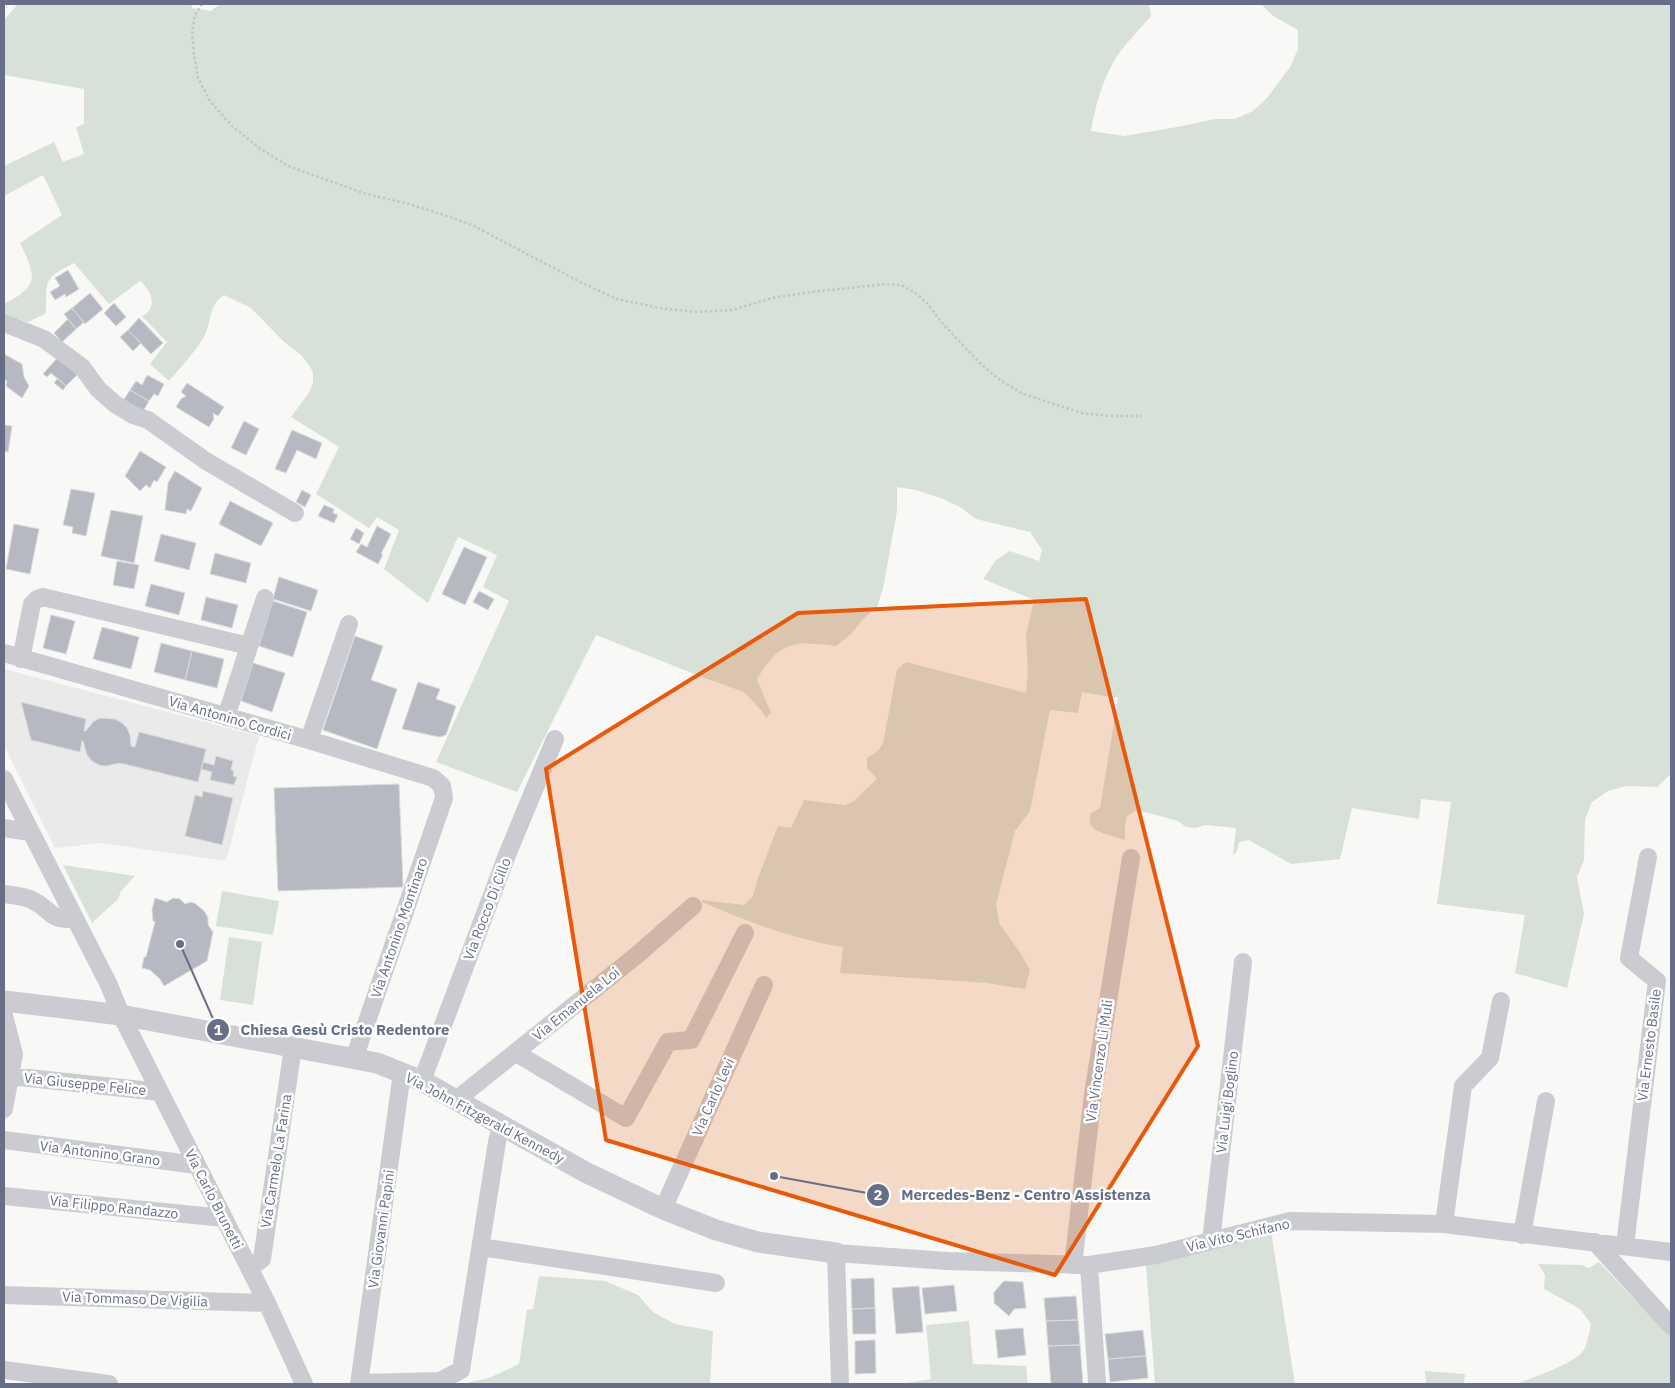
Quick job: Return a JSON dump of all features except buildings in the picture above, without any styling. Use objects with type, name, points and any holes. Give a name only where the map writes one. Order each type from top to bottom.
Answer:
[{"type":"street","points":[[4,323],[44,339],[82,367],[98,390],[115,404],[148,420],[206,461],[294,512]]},
{"type":"street","points":[[21,659],[32,604],[37,599],[43,597],[249,646]]},
{"type":"street","points":[[226,717],[265,598]]},
{"type":"street","points":[[309,740],[349,624]]},
{"type":"street","name":"Via Antonino Cordici","points":[[4,653],[309,740],[434,778],[442,786],[444,798]]},
{"type":"street","name":"Via Rocco Di Cillo","points":[[412,1077],[555,739]]},
{"type":"street","name":"Via Carlo Brunetti","points":[[4,779],[267,1303],[304,1384]]},
{"type":"street","name":"Via Antonino Montinaro","points":[[354,1059],[444,798]]},
{"type":"street","points":[[4,828],[30,832]]},
{"type":"street","name":"Via Ernesto Basile","points":[[1625,1246],[1656,981],[1629,958],[1648,857]]},
{"type":"street","name":"Via Vincenzo Li Muli","points":[[1097,1382],[1081,1265],[1093,1094],[1131,858]]},
{"type":"street","points":[[4,894],[30,899],[54,917],[62,920],[75,919]]},
{"type":"street","name":"Via Emanuela Loi","points":[[456,1100],[637,955],[693,906]]},
{"type":"street","points":[[516,1053],[626,1118],[668,1042],[691,1040],[746,933]]},
{"type":"street","name":"Via Luigi Boglino","points":[[1210,1242],[1243,962]]},
{"type":"street","name":"Via Carlo Levi","points":[[663,1209],[764,985]]},
{"type":"street","name":"Via John Fitzgerald Kennedy","points":[[4,1001],[121,1015],[377,1063],[412,1077],[587,1173],[663,1209],[716,1230],[758,1242],[836,1253]]},
{"type":"street","points":[[1444,1224],[1462,1086],[1490,1058],[1501,1001]]},
{"type":"street","points":[[4,1016],[14,1054],[4,1109]]},
{"type":"street","name":"Via Carmelo La Farina","points":[[249,1268],[262,1259],[293,1047]]},
{"type":"street","name":"Via Giuseppe Felice","points":[[10,1076],[160,1092]]},
{"type":"street","name":"Via Giovanni Papini","points":[[359,1384],[412,1077]]},
{"type":"street","points":[[1522,1235],[1546,1101]]},
{"type":"street","points":[[359,1384],[440,1381],[461,1370],[501,1126]]},
{"type":"street","name":"Via Antonino Grano","points":[[4,1140],[197,1165]]},
{"type":"street","name":"Via Filippo Randazzo","points":[[4,1196],[224,1218]]},
{"type":"street","name":"Via Vito Schifano","points":[[836,1253],[948,1261],[1081,1265],[1156,1255],[1290,1221],[1444,1224],[1671,1252]]},
{"type":"street","points":[[1595,1242],[1671,1326]]},
{"type":"street","points":[[481,1247],[716,1283]]},
{"type":"street","points":[[836,1253],[840,1384]]},
{"type":"street","name":"Via Tommaso De Vigilia","points":[[4,1295],[267,1303]]},
{"type":"street","points":[[4,1370],[109,1384]]},
{"type":"path","points":[[202,4],[195,15],[192,33],[198,78],[210,101],[233,127],[258,147],[288,166],[366,194],[409,204],[474,226],[570,277],[617,299],[659,308],[696,312],[732,310],[772,298],[812,292],[886,284],[901,285],[914,292],[981,364],[1000,380],[1024,394],[1082,413],[1109,416],[1142,416]]},
{"type":"highlighted area","points":[[1086,599],[1198,1046],[1055,1275],[606,1140],[546,769],[798,613]]},
{"type":"shaded area","points":[[18,4],[191,4],[192,8],[211,11],[220,4],[1149,4],[1151,16],[1122,50],[1106,77],[1091,131],[1124,136],[1215,119],[1235,119],[1253,111],[1267,98],[1290,67],[1298,49],[1298,30],[1273,16],[1261,4],[1671,4],[1671,774],[1657,787],[1626,786],[1608,791],[1592,802],[1585,819],[1584,860],[1577,877],[1584,914],[1567,988],[1515,973],[1525,915],[1437,904],[1451,802],[1421,799],[1419,819],[1352,808],[1340,859],[1291,864],[1249,840],[1239,842],[1237,851],[1233,855],[1236,828],[1205,825],[1196,828],[1186,827],[1178,821],[1145,812],[1135,811],[1127,816],[1125,840],[1096,830],[1090,824],[1090,814],[1100,808],[1118,698],[1082,692],[1078,713],[1050,710],[1030,811],[1015,831],[996,904],[999,923],[1030,970],[1025,989],[987,983],[840,973],[843,947],[824,944],[771,929],[702,902],[702,900],[744,905],[753,896],[778,826],[791,828],[804,800],[845,805],[854,801],[877,779],[867,768],[867,758],[878,751],[883,743],[897,670],[906,662],[1026,693],[1028,673],[1026,635],[1034,600],[983,579],[996,560],[1010,551],[1039,561],[1042,550],[1030,532],[976,519],[960,507],[916,490],[897,487],[897,511],[883,589],[877,607],[863,619],[851,634],[836,646],[798,644],[781,650],[773,657],[757,679],[771,713],[766,718],[744,692],[596,635],[517,792],[436,762],[509,601],[483,587],[497,555],[458,537],[428,603],[384,569],[399,530],[377,517],[369,528],[316,494],[339,447],[291,417],[310,391],[313,383],[313,373],[301,355],[283,341],[251,308],[224,295],[215,304],[204,337],[169,381],[150,364],[167,342],[142,316],[150,308],[152,299],[140,281],[109,304],[74,263],[58,272],[48,282],[45,314],[28,322],[4,315],[4,304],[24,292],[32,279],[29,264],[20,243],[62,215],[43,175],[4,196],[4,166],[54,142],[63,162],[84,154],[76,127],[84,124],[84,89],[4,75],[4,20]]},
{"type":"shaded area","points":[[4,669],[259,736],[226,861],[101,843],[55,848],[4,745]]},
{"type":"shaded area","points":[[63,865],[135,876],[121,891],[118,899],[92,923]]},
{"type":"shaded area","points":[[222,891],[279,901],[273,935],[216,926]]},
{"type":"shaded area","points":[[229,937],[262,942],[253,1005],[220,1000]]},
{"type":"shaded area","points":[[1271,1231],[1295,1384],[1155,1384],[1146,1265]]},
{"type":"shaded area","points":[[1599,1262],[1634,1299],[1671,1333],[1671,1384],[1516,1384],[1561,1366],[1578,1356],[1586,1345],[1591,1324],[1580,1309],[1544,1289],[1545,1275],[1538,1264],[1582,1265],[1589,1268]]},
{"type":"shaded area","points":[[539,1276],[605,1281],[638,1295],[653,1312],[675,1324],[713,1331],[710,1384],[461,1384],[489,1378],[519,1364],[527,1310],[533,1309]]},
{"type":"shaded area","points":[[969,1321],[973,1364],[1026,1366],[1028,1384],[900,1384],[931,1379],[926,1325]]},
{"type":"shaded area","points":[[1425,1371],[1465,1374],[1464,1384],[1426,1384]]},
{"type":"place","name":"Chiesa Gesù Cristo Redentore","points":[[180,944]]},
{"type":"place","name":"Mercedes-Benz - Centro Assistenza","points":[[774,1176]]}]
